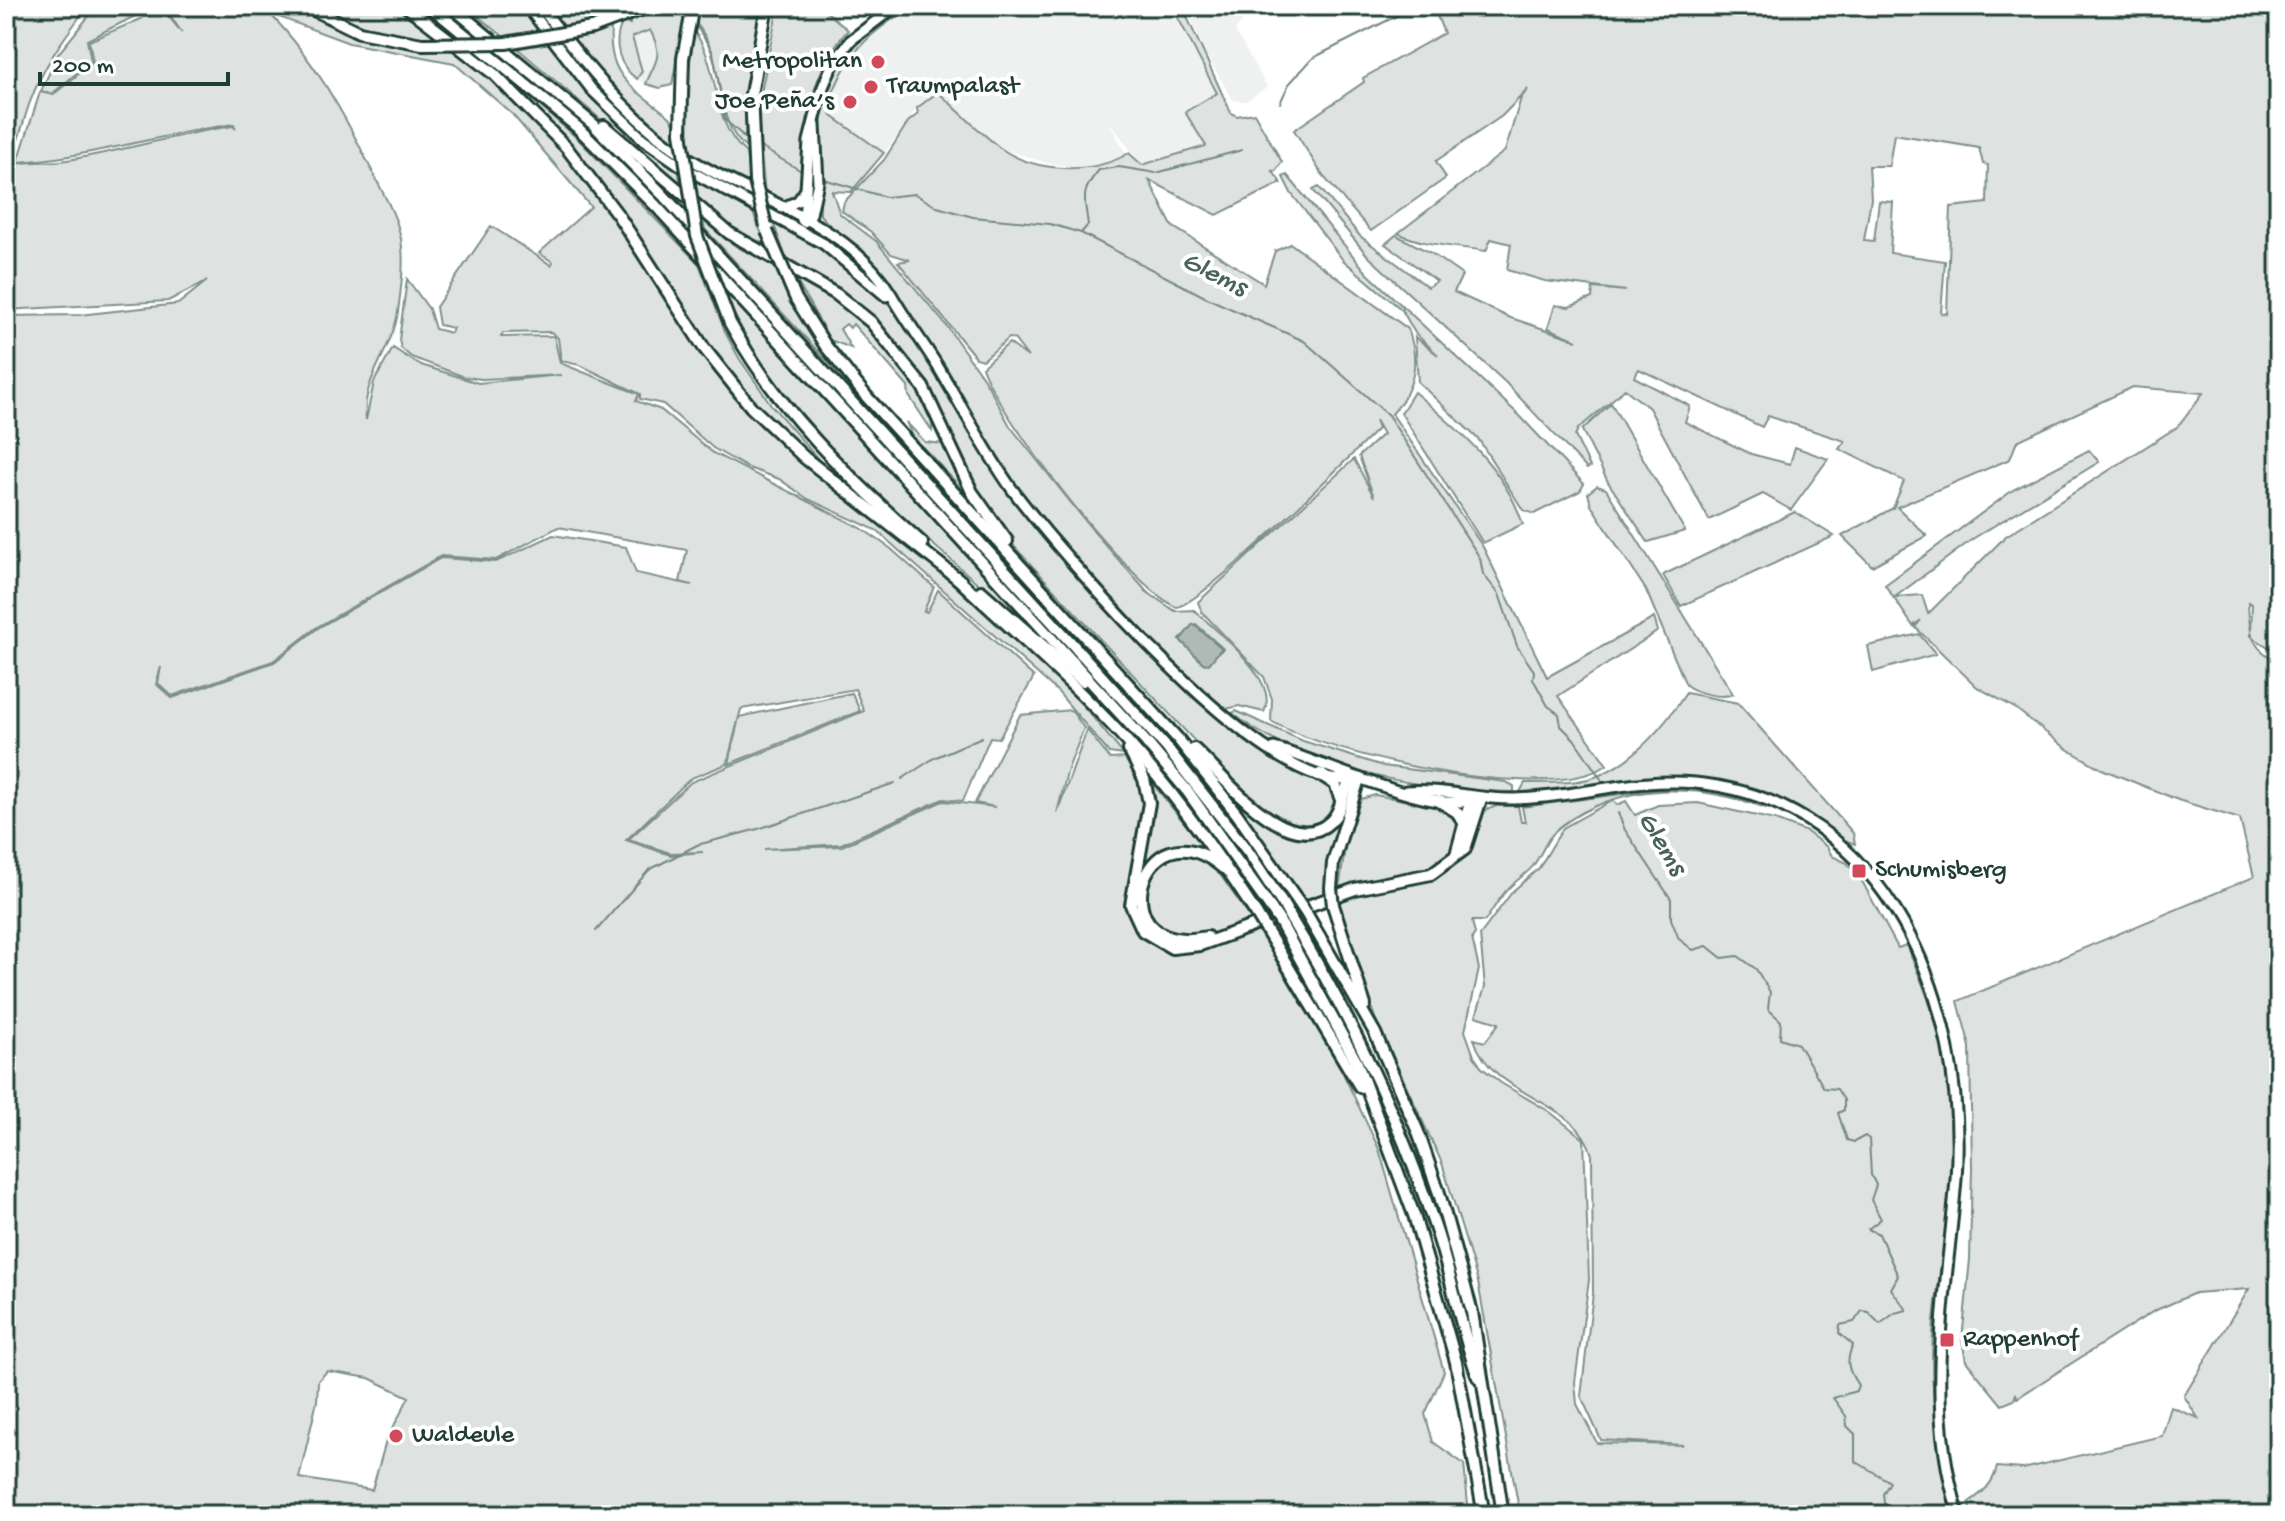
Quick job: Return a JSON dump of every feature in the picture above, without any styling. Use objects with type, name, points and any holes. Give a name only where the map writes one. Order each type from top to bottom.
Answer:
[{"type":"highway","points":[[306,6],[359,32],[422,44],[506,43],[592,28],[649,7]]},
{"type":"highway","points":[[406,6],[494,74],[566,147],[618,215],[704,348],[751,407],[829,478],[961,581]]},
{"type":"highway","points":[[430,6],[577,127],[657,207],[1132,727],[1188,792],[1272,910],[1286,920],[1345,1012],[1397,1124],[1437,1232],[1482,1387]]},
{"type":"highway","points":[[451,6],[557,93],[663,195],[1128,703],[1219,813],[1284,906],[1286,920],[1335,1018],[1400,1174],[1436,1285],[1464,1400],[1484,1515]]},
{"type":"highway","points":[[693,6],[686,39],[681,132],[697,236],[730,323],[757,371],[800,425],[1117,732],[1190,817],[1257,915],[1372,1106]]},
{"type":"highway","points":[[767,6],[754,63],[750,109],[754,176],[766,229],[796,299],[825,345],[866,396],[1165,724],[1237,814],[1306,913],[1375,1033]]},
{"type":"highway","points":[[557,93],[581,106],[729,233],[836,294],[871,322],[912,370],[972,492],[1041,586]]},
{"type":"highway","points":[[938,559],[958,571],[1036,638],[1132,727]]},
{"type":"highway","points":[[1165,724],[1266,816],[1289,831],[1303,833],[1321,828],[1332,820],[1345,786],[1356,779]]},
{"type":"highway","points":[[1117,732],[1139,767],[1149,803],[1145,839],[1132,884],[1131,905],[1137,921],[1154,940],[1172,948],[1194,947],[1355,889],[1423,878],[1462,853],[1471,839],[1476,799]]},
{"type":"highway","points":[[1320,774],[1335,784],[1341,801]]},
{"type":"highway","points":[[1356,779],[1333,863],[1333,905],[1375,1033],[1418,1132],[1445,1212],[1470,1303],[1503,1515]]},
{"type":"highway","points":[[1449,863],[1459,847],[1476,799]]},
{"type":"highway","points":[[1439,801],[1457,812],[1465,824]]},
{"type":"highway","points":[[1221,935],[1187,940],[1161,934],[1143,912],[1140,887],[1153,863],[1176,850],[1203,853],[1233,877]]},
{"type":"main road","points":[[527,6],[592,90],[643,139],[683,167],[811,236],[847,260],[897,306]]},
{"type":"main road","points":[[540,6],[602,83],[648,128],[693,161],[835,238]]},
{"type":"main road","points":[[896,6],[865,26],[833,63],[819,99],[809,141],[814,207],[822,225],[868,268],[897,306],[1004,477],[1039,523],[1169,666],[1211,706],[1281,757],[1320,774],[1406,791],[1502,800],[1570,795],[1674,781],[1728,788],[1772,802],[1819,827],[1851,854],[1881,889],[1914,944],[1940,1011],[1956,1088],[1956,1178],[1939,1357],[1944,1437],[1959,1515]]},
{"type":"main road","points":[[811,236],[803,219],[813,187]]},
{"type":"main road","points":[[782,208],[798,201],[813,187]]},
{"type":"main road","points":[[784,221],[803,219],[814,207]]},
{"type":"main road","points":[[1269,747],[1346,772],[1356,779]]},
{"type":"main road","points":[[1406,791],[1419,798],[1439,801],[1463,803],[1476,799]]},
{"type":"shaded area","points":[[6,6],[80,6],[85,10],[41,77],[18,140],[6,161]]},
{"type":"shaded area","points":[[97,6],[155,6],[87,40],[91,61],[52,94],[41,91],[58,54]]},
{"type":"shaded area","points":[[164,6],[262,6],[297,44],[326,86],[390,207],[402,248],[398,312],[390,340],[368,391],[366,420],[374,382],[393,348],[418,364],[478,383],[561,375],[465,377],[411,357],[401,348],[399,340],[407,279],[429,309],[435,329],[451,333],[453,328],[439,325],[436,307],[491,226],[551,265],[553,262],[539,253],[591,207],[512,114],[454,63],[349,43],[279,17],[268,6],[298,6],[339,29],[385,43],[458,51],[507,92],[561,148],[603,200],[716,371],[1030,653],[1081,703],[1124,755],[1109,753],[1058,692],[876,530],[808,499],[779,479],[746,467],[713,448],[663,404],[640,399],[640,394],[580,365],[561,361],[558,338],[551,332],[503,333],[501,337],[554,336],[560,363],[639,394],[636,401],[661,410],[713,453],[861,528],[890,548],[934,587],[924,611],[927,612],[938,590],[1034,677],[999,738],[990,737],[963,801],[943,799],[841,844],[764,849],[842,846],[943,801],[995,807],[975,803],[1020,715],[1071,710],[1084,728],[1068,769],[1057,813],[1087,730],[1110,759],[1127,758],[1141,785],[1145,803],[1128,894],[1129,911],[1136,927],[1154,944],[1190,952],[1203,951],[1258,930],[1341,1069],[1379,1149],[1444,1372],[1425,1414],[1433,1442],[1464,1464],[1469,1515],[6,1515],[6,316],[79,315],[178,304],[207,281],[168,301],[6,310],[6,169],[19,164],[88,156],[212,129],[233,126],[236,129],[234,124],[72,155],[18,162],[40,92],[53,95],[93,62],[89,41],[161,7],[182,33]],"holes":[[[558,527],[687,550],[680,582],[692,585],[636,573],[626,547],[553,535],[496,562],[441,558],[318,628],[274,662],[172,698],[156,684],[161,667],[158,683],[172,696],[273,661],[317,627],[441,556],[496,560]],[[855,689],[864,711],[691,782],[629,839],[670,853],[703,852],[670,855],[626,840],[691,778],[727,764],[741,709]],[[327,1371],[369,1378],[409,1397],[386,1441],[372,1490],[299,1478],[317,1401],[318,1381]]]},
{"type":"shaded area","points":[[315,6],[397,6],[442,39],[381,33]]},
{"type":"shaded area","points":[[465,6],[523,6],[545,32],[504,37]]},
{"type":"shaded area","points":[[544,6],[641,6],[562,29]]},
{"type":"shaded area","points":[[664,6],[674,6],[684,17],[672,85],[660,88],[646,84],[657,54],[650,30],[632,37],[642,71],[637,79],[622,61],[618,38],[622,23],[630,24],[630,20]]},
{"type":"shaded area","points":[[699,6],[762,6],[748,72],[745,137],[741,136],[745,138],[746,148],[728,121],[713,55],[696,23]]},
{"type":"shaded area","points":[[778,6],[820,6],[848,30],[824,66],[816,86],[806,127],[802,187],[787,204],[765,195],[757,108],[765,101],[760,98]]},
{"type":"shaded area","points":[[905,6],[913,6],[883,26],[860,47],[842,72],[828,107],[832,116],[884,153],[851,192],[832,191],[840,214],[876,241],[946,325],[986,382],[1010,426],[1095,533],[1147,592],[1175,611],[1194,610],[1243,656],[1263,685],[1267,699],[1264,712],[1239,706],[1226,709],[1192,683],[1041,521],[1011,480],[904,306],[861,248],[834,230],[820,215],[819,150],[827,96],[837,72],[852,50]],"holes":[[[1196,624],[1223,649],[1205,664],[1180,640]]]},
{"type":"shaded area","points":[[906,6],[1170,6],[1217,93],[1185,112],[1206,146],[1142,165],[1107,119],[1126,154],[1088,169],[1047,163],[1006,150],[963,119],[938,93],[921,102],[885,152],[824,109],[842,58],[867,31]]},
{"type":"shaded area","points":[[1172,6],[1182,6],[1231,113],[1237,116],[1254,113],[1282,162],[1275,172],[1272,170],[1281,183],[1217,215],[1149,180],[1172,226],[1264,284],[1275,251],[1291,244],[1408,329],[1414,353],[1413,374],[1406,394],[1392,414],[1483,547],[1547,677],[1654,618],[1658,631],[1558,696],[1607,765],[1578,776],[1538,780],[1439,772],[1340,748],[1300,735],[1271,721],[1272,699],[1264,677],[1202,612],[1198,602],[1354,459],[1374,497],[1359,456],[1383,434],[1375,420],[1378,429],[1276,528],[1214,582],[1176,607],[1128,567],[1098,534],[1013,423],[982,367],[1009,343],[1028,357],[1014,339],[1009,338],[983,360],[976,358],[898,262],[910,260],[891,254],[871,232],[842,211],[844,202],[884,160],[908,122],[918,114],[917,108],[938,92],[999,147],[1013,156],[1046,166],[1081,168],[1115,160],[1129,153],[1142,165],[1206,146],[1185,112],[1217,93]]},
{"type":"shaded area","points":[[1186,6],[1254,6],[1235,31],[1267,87],[1246,101],[1233,100],[1203,49]]},
{"type":"shaded area","points":[[1433,6],[2279,6],[2279,654],[2253,637],[2262,651],[2279,661],[2279,1515],[1971,1515],[1969,1502],[1987,1488],[1997,1467],[2023,1469],[2162,1436],[2171,1407],[2198,1418],[2184,1396],[2249,1289],[2195,1293],[2154,1311],[2017,1398],[2016,1393],[2014,1400],[2002,1405],[1966,1361],[1962,1340],[1970,1259],[1972,1168],[1970,1047],[1958,1001],[2254,877],[2240,819],[2178,800],[2102,769],[2067,749],[2015,708],[1977,687],[1915,627],[1921,620],[1913,626],[1885,585],[2013,490],[2089,450],[2099,462],[1974,538],[1895,597],[1922,595],[1928,614],[2006,536],[2177,427],[2203,393],[2133,387],[2017,441],[2010,459],[1897,507],[1927,536],[1872,566],[1842,536],[1893,508],[1904,481],[1839,449],[1845,441],[1768,416],[1762,427],[1639,369],[1634,377],[1690,406],[1685,422],[1751,454],[1790,464],[1795,447],[1828,459],[1791,510],[1763,494],[1709,520],[1649,408],[1625,389],[1578,429],[1575,436],[1590,467],[1587,469],[1505,382],[1368,256],[1313,190],[1319,187],[1360,236],[1428,287],[1437,281],[1385,244],[1396,235],[1431,253],[1462,275],[1454,292],[1508,317],[1577,340],[1548,328],[1555,305],[1569,307],[1592,298],[1593,288],[1626,291],[1545,281],[1507,270],[1511,244],[1491,239],[1486,251],[1429,243],[1398,233],[1505,151],[1521,98],[1528,89],[1502,116],[1436,161],[1446,178],[1371,231],[1323,176],[1294,130],[1364,82],[1363,78],[1444,33]],"holes":[[[1894,134],[1979,148],[1983,164],[1988,165],[1987,203],[1951,207],[1947,314],[1941,313],[1945,261],[1890,253],[1893,202],[1879,201],[1874,241],[1864,240],[1871,199],[1869,166],[1889,166]],[[2248,602],[2252,604],[2251,632],[2249,621]]]},
{"type":"shaded area","points":[[611,29],[611,46],[619,71],[635,90],[670,117],[674,123],[676,145],[615,92],[571,39]]},
{"type":"shaded area","points":[[650,30],[657,45],[658,63],[646,84],[637,79],[642,71],[632,37]]},
{"type":"shaded area","points":[[694,31],[709,62],[726,126],[746,153],[751,188],[690,154],[686,93]]},
{"type":"shaded area","points":[[552,43],[582,80],[678,166],[681,188],[517,48]]},
{"type":"shaded area","points":[[472,51],[476,51],[577,138],[699,264],[726,334],[739,358],[772,406],[826,468],[776,425],[730,377],[703,341],[626,219],[583,160],[530,103]]},
{"type":"shaded area","points":[[1287,175],[1367,273],[1520,416],[1584,484],[1580,491],[1534,514],[1523,510],[1479,440],[1418,382],[1415,337],[1438,355],[1415,333],[1402,310],[1343,260],[1291,193],[1283,177]]},
{"type":"shaded area","points":[[693,176],[751,208],[766,244],[741,234],[697,202]]},
{"type":"shaded area","points":[[771,217],[809,237],[882,295],[922,348],[989,460],[1162,666],[1192,697],[1250,745],[1332,784],[1338,803],[1327,821],[1305,830],[1271,816],[1228,777],[1010,542],[983,505],[911,363],[870,317],[788,263]]},
{"type":"shaded area","points":[[703,221],[737,247],[774,266],[791,301],[820,346],[872,410],[705,229]]},
{"type":"shaded area","points":[[794,276],[849,310],[886,345],[918,390],[931,419],[932,431],[909,396],[908,387],[853,324],[850,328],[846,324],[840,329],[851,348],[830,340]]},
{"type":"shaded area","points":[[721,287],[1047,643],[915,529],[918,533],[831,450],[781,391],[739,324]]},
{"type":"shaded area","points":[[1414,392],[1478,450],[1515,503],[1523,524],[1483,543],[1401,413]]},
{"type":"shaded area","points":[[1611,403],[1685,531],[1648,542],[1608,482],[1582,430]]},
{"type":"shaded area","points":[[906,422],[925,442],[943,444],[966,493],[913,437]]},
{"type":"shaded area","points":[[1597,486],[1606,489],[1733,694],[1709,694],[1686,685],[1646,590],[1591,505],[1588,493]]},
{"type":"shaded area","points":[[1795,512],[1834,536],[1681,606],[1663,575]]},
{"type":"shaded area","points":[[1193,624],[1222,648],[1209,664],[1203,663],[1180,640]]},
{"type":"shaded area","points":[[1919,634],[1936,654],[1873,672],[1868,646]]},
{"type":"shaded area","points":[[852,693],[860,711],[729,764],[739,717]]},
{"type":"shaded area","points":[[1686,693],[1738,703],[1853,833],[1855,844],[1832,834],[1775,799],[1732,785],[1671,779],[1520,792],[1525,783],[1582,780],[1613,768],[1649,740]]},
{"type":"shaded area","points":[[1236,711],[1303,741],[1383,766],[1506,782],[1514,786],[1514,792],[1442,787],[1367,774],[1294,750],[1232,713]]},
{"type":"shaded area","points":[[1148,778],[1208,852],[1191,848],[1174,850],[1159,856],[1139,876],[1152,822]]},
{"type":"shaded area","points":[[1221,782],[1265,820],[1295,835],[1341,820],[1329,863],[1326,893],[1305,899]]},
{"type":"shaded area","points":[[1676,787],[1702,788],[1768,805],[1766,808],[1714,794],[1687,791],[1635,794],[1609,801],[1585,811],[1556,830],[1533,866],[1506,891],[1485,921],[1472,921],[1475,934],[1472,938],[1479,969],[1465,1031],[1474,1056],[1481,1067],[1501,1083],[1550,1112],[1584,1139],[1589,1280],[1575,1382],[1577,1404],[1597,1443],[1683,1445],[1601,1440],[1581,1396],[1593,1293],[1592,1155],[1583,1136],[1570,1121],[1498,1075],[1484,1059],[1474,1039],[1485,1042],[1499,1023],[1476,1016],[1485,987],[1480,935],[1513,891],[1539,868],[1563,828],[1613,800],[1617,805],[1626,801],[1635,815],[1658,805],[1698,803],[1775,820],[1807,832],[1827,847],[1832,856],[1847,863],[1863,883],[1898,948],[1906,945],[1939,1033],[1951,1102],[1953,1156],[1933,1329],[1932,1378],[1951,1515],[1520,1515],[1478,1282],[1442,1163],[1375,1018],[1340,912],[1339,899],[1415,884],[1441,875],[1470,850],[1485,811],[1496,806],[1518,806],[1521,822],[1525,822],[1522,807]]},
{"type":"shaded area","points":[[1375,795],[1443,807],[1460,822],[1455,850],[1434,869],[1339,889],[1346,842],[1361,799]]},
{"type":"shaded area","points":[[1194,854],[1214,866],[1251,919],[1202,936],[1179,934],[1153,923],[1143,895],[1155,869],[1173,857]]},
{"type":"shaded area","points":[[1136,904],[1149,928],[1176,944],[1155,937],[1143,926],[1137,912]]},
{"type":"waterway","name":"Glems","points":[[681,6],[686,12]]},
{"type":"waterway","points":[[1280,103],[1289,84],[1313,58],[1416,6]]},
{"type":"waterway","name":"Glems","points":[[695,24],[713,52],[725,120],[748,140]]},
{"type":"waterway","name":"Glems","points":[[757,145],[803,172]]},
{"type":"waterway","points":[[1081,233],[1088,225],[1086,191],[1099,170],[1119,167],[1156,173],[1242,150]]},
{"type":"waterway","name":"Glems","points":[[820,178],[885,197],[915,194],[937,207],[973,217],[1050,224],[1081,233],[1207,298],[1304,341],[1388,415],[1480,558],[1483,574],[1499,594],[1517,646],[1534,671],[1533,679],[1548,706],[1559,714],[1561,726],[1574,739],[1601,779]]},
{"type":"waterway","points":[[902,779],[934,758],[982,737]]},
{"type":"waterway","points":[[596,931],[649,870],[697,845],[758,829],[895,783]]},
{"type":"waterway","name":"Glems","points":[[1618,813],[1625,830],[1671,899],[1671,919],[1679,939],[1693,950],[1707,946],[1722,958],[1738,956],[1756,969],[1770,992],[1768,1009],[1781,1021],[1780,1038],[1798,1044],[1824,1088],[1837,1089],[1844,1100],[1844,1110],[1838,1113],[1847,1140],[1854,1142],[1865,1136],[1869,1139],[1871,1175],[1876,1185],[1871,1200],[1881,1219],[1868,1229],[1879,1234],[1898,1276],[1891,1289],[1907,1310],[1895,1313],[1880,1324],[1868,1312],[1862,1311],[1854,1322],[1840,1325],[1839,1333],[1853,1345],[1849,1366],[1858,1385],[1856,1391],[1833,1398],[1846,1416],[1847,1426],[1855,1434],[1855,1461],[1890,1482],[1883,1494],[1885,1509],[1898,1510],[1901,1515]]},
{"type":"place","name":"Metropolitan","points":[[878,62]]},
{"type":"place","name":"Traumpalast","points":[[871,87]]},
{"type":"place","name":"Joe Peña’s","points":[[850,102]]},
{"type":"place","name":"Schumisberg","points":[[1859,871]]},
{"type":"place","name":"Rappenhof","points":[[1947,1340]]},
{"type":"place","name":"Waldeule","points":[[396,1436]]}]
